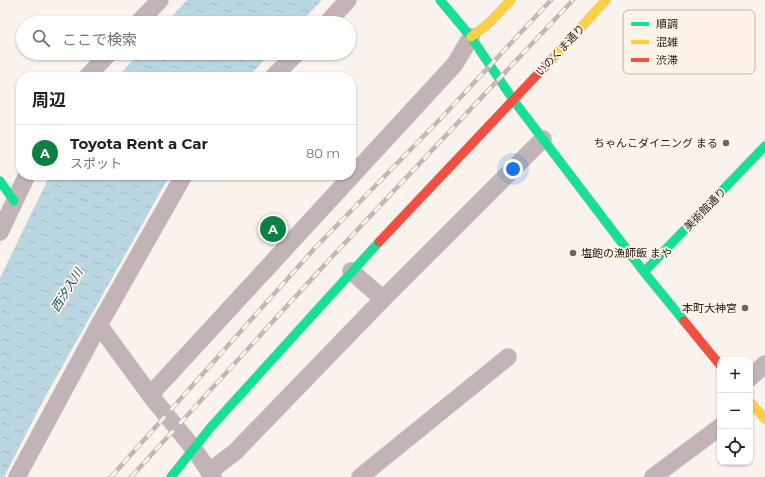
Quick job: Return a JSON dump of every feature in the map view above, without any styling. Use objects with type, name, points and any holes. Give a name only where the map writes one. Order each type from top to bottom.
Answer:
[{"type":"street","points":[[145,16],[160,0]]},
{"type":"street","points":[[333,16],[348,0]]},
{"type":"street","points":[[440,0],[471,37],[514,101],[644,272],[717,361]]},
{"type":"street","points":[[356,171],[455,64],[471,37],[488,24],[511,0]]},
{"type":"street","name":"いのくま通り","points":[[171,477],[211,427],[351,272],[514,101],[606,0]]},
{"type":"street","points":[[92,72],[103,60]]},
{"type":"street","points":[[278,72],[290,60]]},
{"type":"street","points":[[99,325],[150,395],[194,449],[211,474],[235,452],[383,299],[543,139]]},
{"type":"street","name":"美術館通り","points":[[644,272],[765,146]]},
{"type":"street","points":[[0,232],[24,180]]},
{"type":"street","points":[[16,477],[99,325],[181,180]]},
{"type":"street","points":[[150,395],[348,180]]},
{"type":"street","points":[[0,181],[14,201]]},
{"type":"street","points":[[351,272],[383,299]]},
{"type":"street","points":[[360,477],[508,357]]},
{"type":"street","points":[[753,406],[765,419]]},
{"type":"street","points":[[653,477],[717,429]]},
{"type":"water","points":[[187,0],[322,0],[307,16],[172,16]]},
{"type":"water","points":[[133,60],[264,60],[253,72],[122,72]]},
{"type":"water","name":"西汐入川","points":[[48,180],[167,180],[45,397],[4,477],[0,477],[0,278]]},
{"type":"railway","points":[[111,477],[315,248],[445,114],[551,0]]},
{"type":"railway","points":[[131,477],[329,260],[573,0]]},
{"type":"traffic: fast","points":[[440,0],[471,37],[514,101],[644,272],[684,321]]},
{"type":"traffic: fast","points":[[644,272],[765,146]]},
{"type":"traffic: fast","points":[[0,181],[14,201]]},
{"type":"traffic: fast","points":[[171,477],[211,427],[379,242]]},
{"type":"traffic: slow","points":[[471,37],[488,24],[511,0]]},
{"type":"traffic: slow","points":[[551,60],[606,0]]},
{"type":"traffic: slow","points":[[753,405],[765,419]]},
{"type":"traffic: jam","points":[[379,242],[551,60]]},
{"type":"traffic: jam","points":[[684,321],[717,361]]},
{"type":"place","name":"ちゃんこダイニング まる","points":[[726,143]]},
{"type":"place","name":"Toyota Rent a Car","points":[[273,229]]},
{"type":"place","name":"塩飽の漁師飯 まや","points":[[573,253]]},
{"type":"place","name":"本町大神宮","points":[[745,308]]}]
